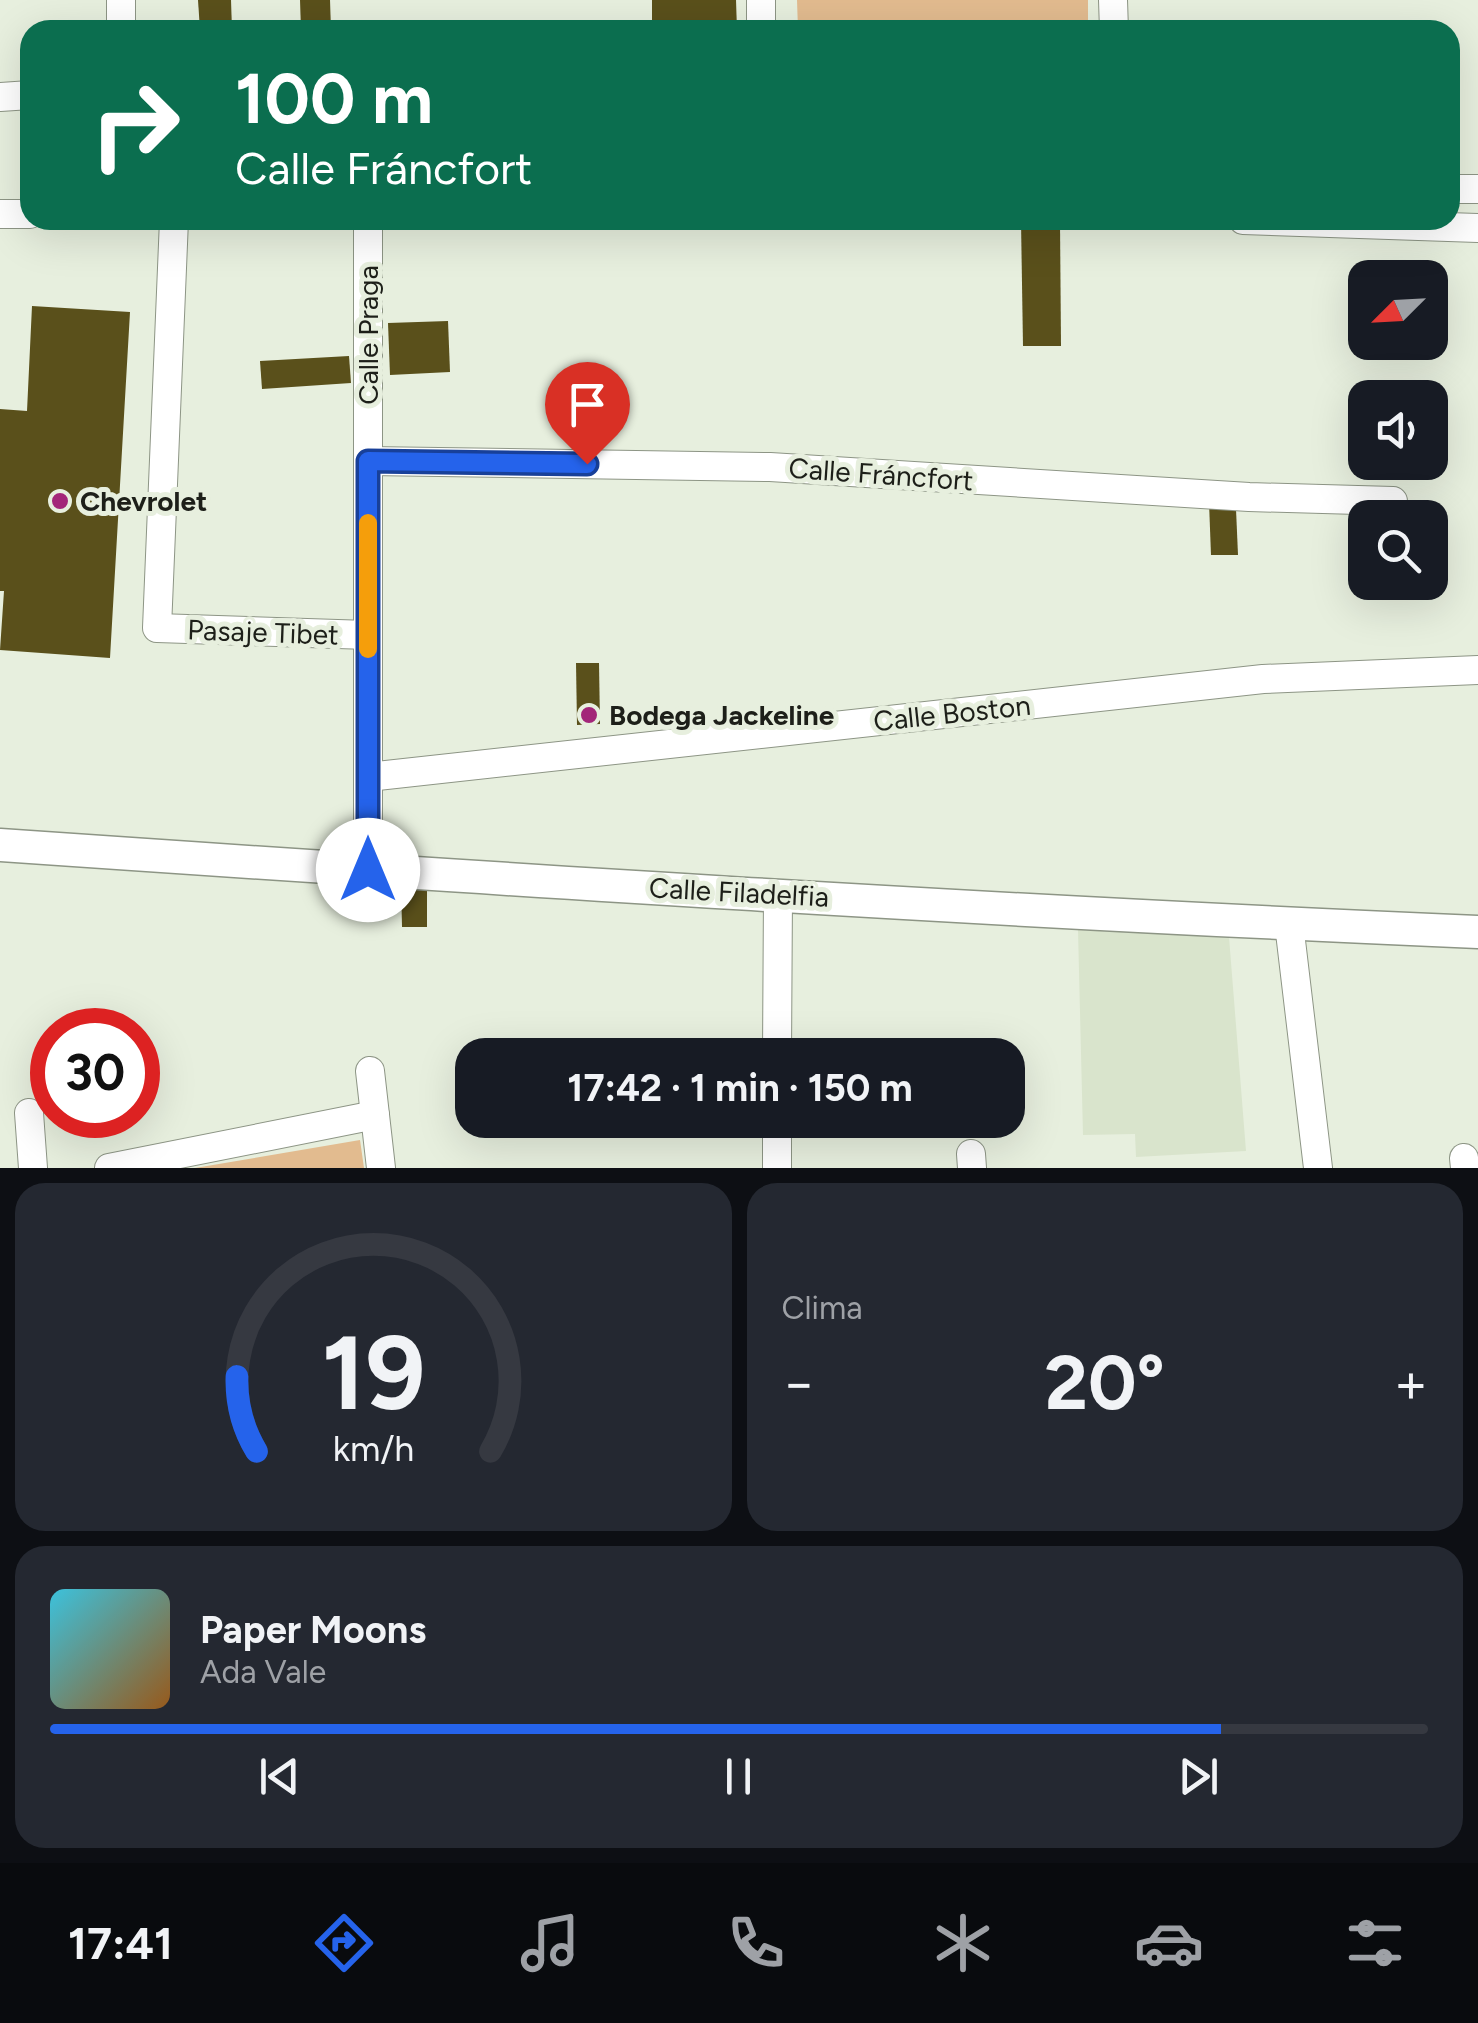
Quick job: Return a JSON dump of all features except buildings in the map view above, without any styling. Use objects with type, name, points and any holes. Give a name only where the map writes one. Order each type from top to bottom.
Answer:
[{"type":"street","name":"Pasaje Tibet","points":[[174,230],[157,628],[368,635]]},
{"type":"street","name":"Calle Praga","points":[[368,230],[368,870]]},
{"type":"street","name":"Calle Fráncfort","points":[[368,461],[770,467],[1249,497],[1356,500]]},
{"type":"street","name":"Calle Boston","points":[[368,777],[1264,679],[1478,670]]},
{"type":"street","name":"Calle Filadelfia","points":[[0,846],[1478,932]]},
{"type":"street","points":[[777,1038],[778,894]]},
{"type":"street","points":[[1290,924],[1318,1168]]},
{"type":"street","points":[[370,1071],[381,1168]]},
{"type":"street","points":[[29,1114],[33,1168]]},
{"type":"street","points":[[109,1168],[375,1115]]},
{"type":"street","points":[[777,1138],[777,1168]]},
{"type":"shaded area","points":[[797,0],[1088,0],[1088,20],[798,20]]},
{"type":"shaded area","points":[[1078,930],[1229,937],[1246,1151],[1136,1157],[1135,1134],[1083,1135]]},
{"type":"shaded area","points":[[360,1140],[364,1168],[195,1168]]},
{"type":"slow traffic","points":[[368,523],[368,649]]},
{"type":"place","name":"Chevrolet","points":[[60,501]]},
{"type":"place","name":"Bodega Jackeline","points":[[589,715]]},
{"type":"route","points":[[368,870],[368,461],[587,464]]}]
